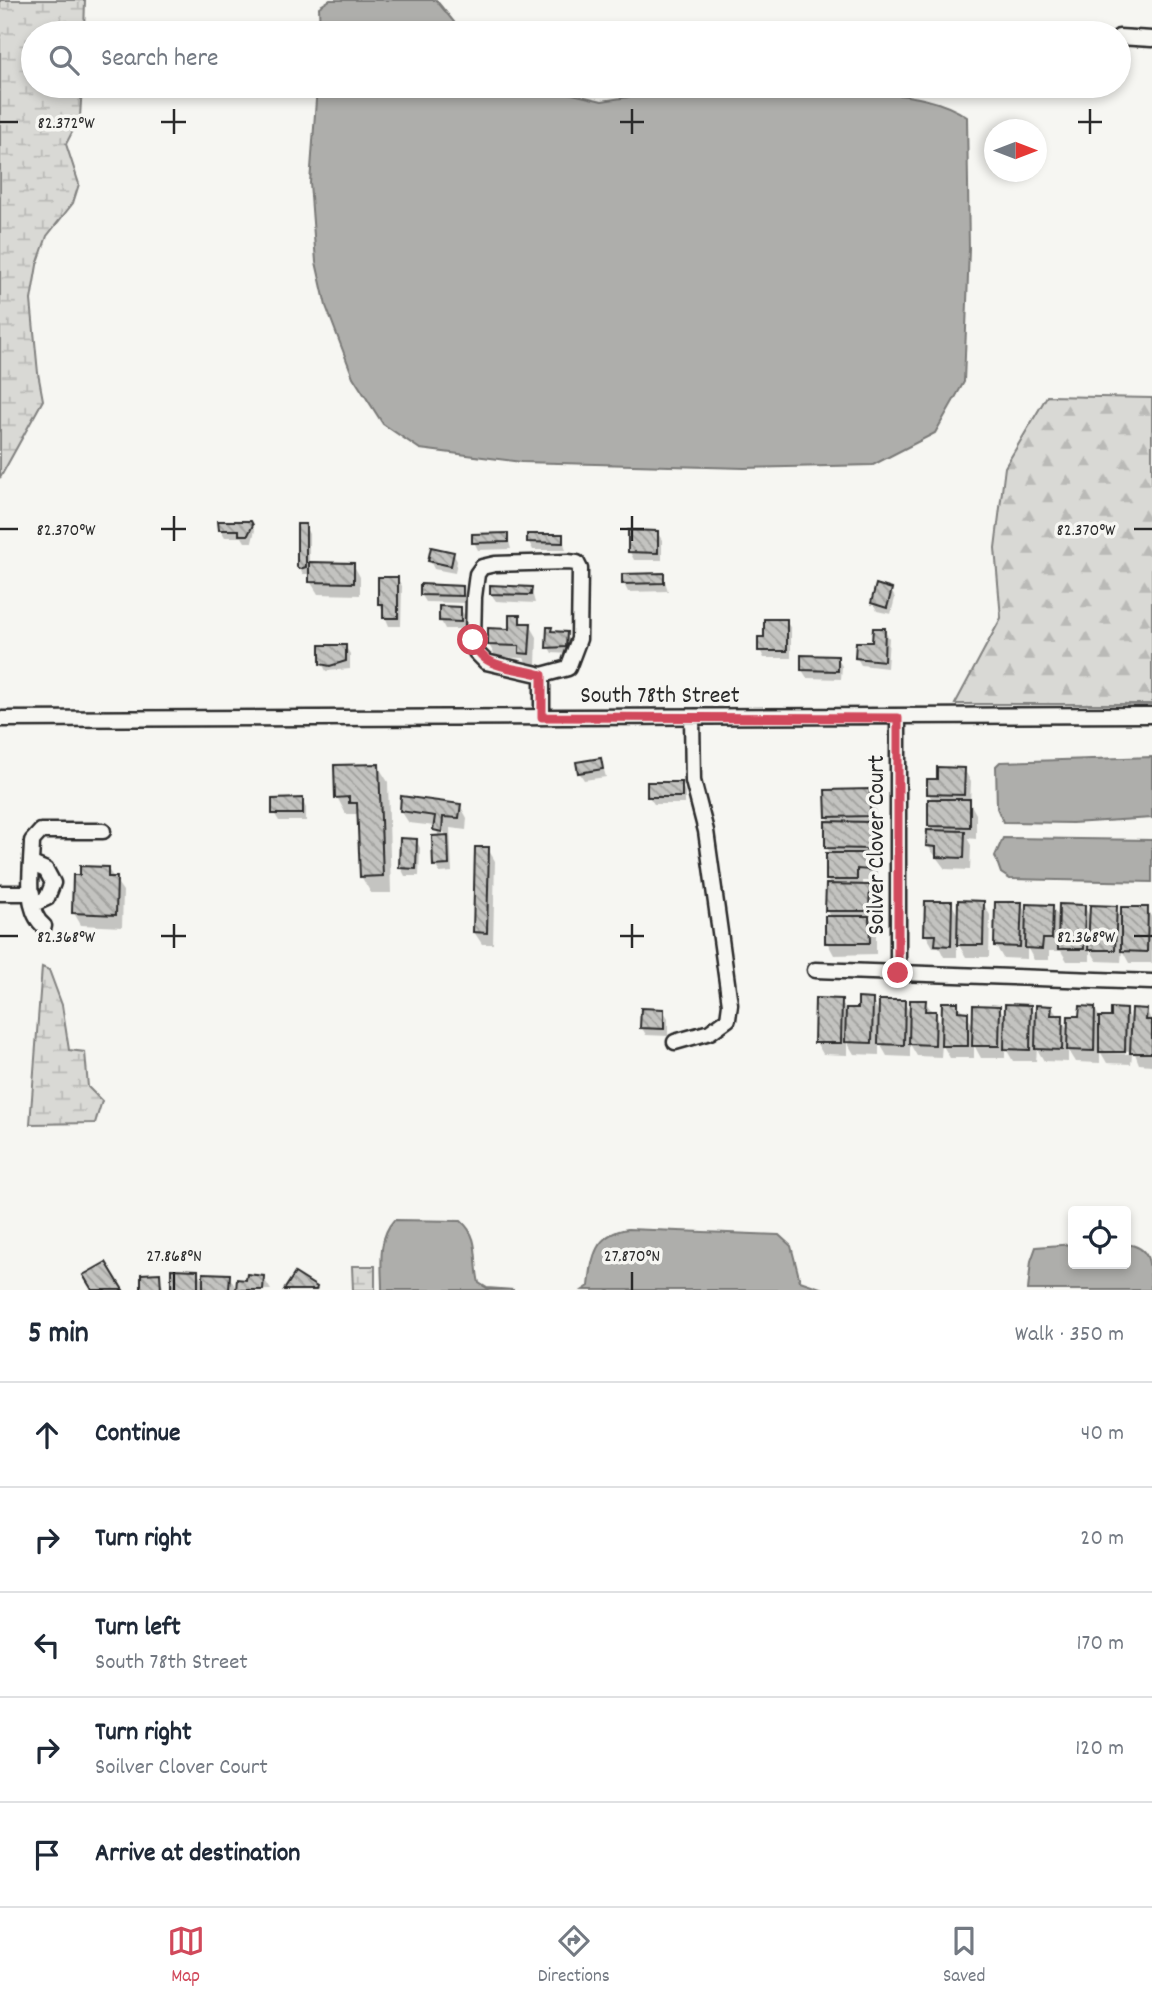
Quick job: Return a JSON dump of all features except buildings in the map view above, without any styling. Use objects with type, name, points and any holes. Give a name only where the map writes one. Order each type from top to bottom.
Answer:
[{"type":"street","points":[[1131,38],[1152,39]]},
{"type":"street","points":[[577,563],[579,639],[574,655],[568,668],[542,675],[486,662],[476,652],[473,640],[474,597],[482,567],[495,564],[577,563]]},
{"type":"street","points":[[542,675],[542,717]]},
{"type":"street","name":"South 78th Street","points":[[0,719],[898,718],[1152,715]]},
{"type":"street","points":[[675,1042],[710,1032],[728,1019],[730,1004],[706,831],[693,781],[692,717]]},
{"type":"street","name":"Soilver Clover Court","points":[[898,718],[898,973]]},
{"type":"street","points":[[44,926],[38,922],[32,899],[32,841],[41,831],[103,831]]},
{"type":"street","points":[[0,893],[32,899],[47,898],[53,883],[46,870],[32,864]]},
{"type":"street","points":[[815,970],[1152,982]]},
{"type":"green space","points":[[0,0],[85,0],[84,21],[21,21],[21,98],[81,98],[80,117],[66,144],[79,184],[73,203],[47,236],[37,265],[31,300],[43,400],[0,478]]},
{"type":"green space","points":[[1047,396],[1152,398],[1152,704],[955,704],[1001,618],[995,548],[1005,467]]},
{"type":"green space","points":[[42,967],[49,970],[62,1005],[69,1050],[85,1052],[88,1087],[102,1101],[95,1123],[30,1124]]},
{"type":"green space","points":[[352,1266],[375,1266],[375,1290],[353,1290]]},
{"type":"shaded area","points":[[330,0],[436,0],[453,21],[320,21],[319,7]]},
{"type":"shaded area","points":[[316,98],[589,98],[602,101],[622,98],[919,98],[947,106],[967,117],[969,249],[964,382],[935,433],[873,465],[744,468],[521,462],[420,449],[383,424],[353,377],[326,306],[316,262],[310,183]]},
{"type":"shaded area","points":[[1152,757],[1152,818],[1072,823],[1003,822],[997,808],[996,766],[1000,762]]},
{"type":"shaded area","points":[[1003,838],[1152,840],[1152,882],[1010,879],[1001,873],[995,856]]},
{"type":"shaded area","points":[[394,1220],[461,1221],[474,1242],[479,1283],[487,1288],[514,1290],[382,1290],[383,1244]]},
{"type":"shaded area","points":[[628,1229],[779,1235],[791,1246],[800,1281],[826,1290],[583,1290],[589,1286],[594,1256],[602,1241]]},
{"type":"shaded area","points":[[1068,1244],[1068,1269],[1131,1269],[1131,1245],[1134,1246],[1141,1249],[1148,1259],[1151,1290],[1028,1290],[1031,1261],[1036,1247]]},
{"type":"route","points":[[473,640],[476,652],[486,662],[542,675],[542,717],[898,718],[898,973]]}]
